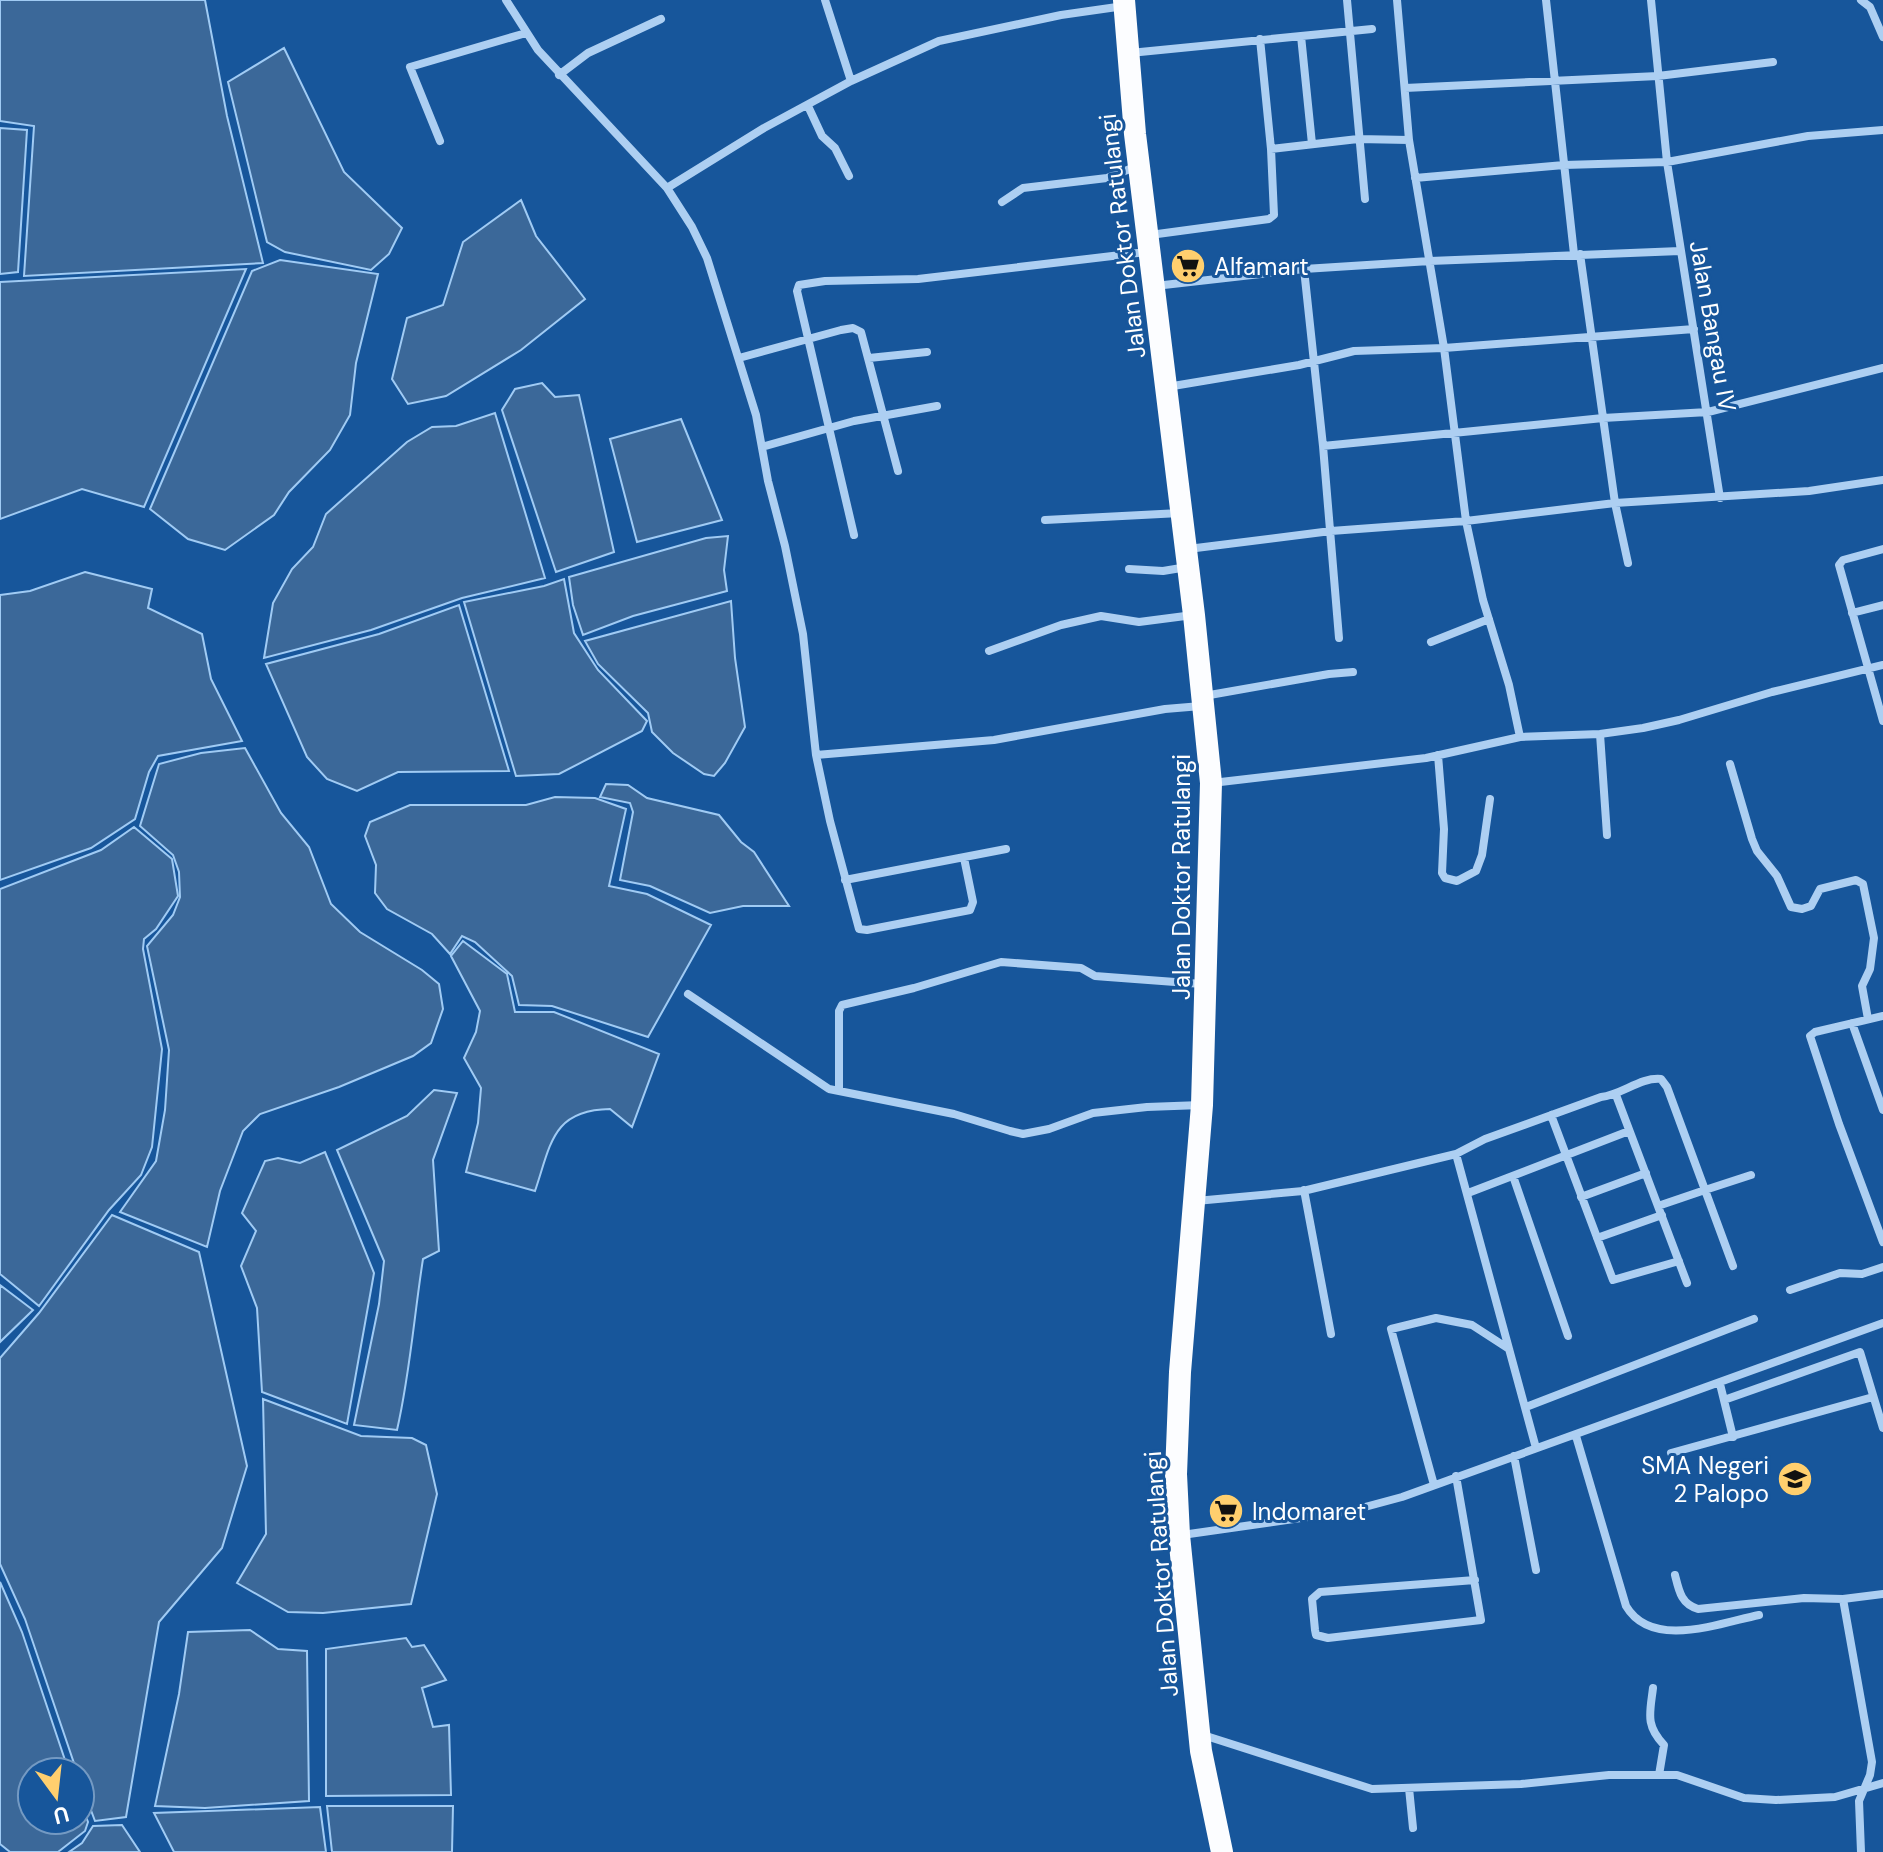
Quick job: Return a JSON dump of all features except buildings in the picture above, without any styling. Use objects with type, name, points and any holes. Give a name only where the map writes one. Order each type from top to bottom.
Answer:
[{"type":"highway","name":"Jalan Doktor Ratulangi","points":[[1124,3],[1135,134],[1194,615],[1211,783],[1202,1105],[1180,1372],[1176,1474],[1199,1734],[1222,1852]]},
{"type":"street","points":[[506,0],[526,33],[559,75],[667,188],[704,250],[756,415],[801,620],[816,755],[859,929],[965,912],[973,907],[964,858]]},
{"type":"street","points":[[825,0],[851,81]]},
{"type":"street","points":[[1347,0],[1365,199]]},
{"type":"street","points":[[1397,0],[1409,140],[1444,348],[1466,521],[1520,737]]},
{"type":"street","points":[[1546,0],[1564,165],[1615,503],[1628,563]]},
{"type":"street","name":"Jalan Bangau IV","points":[[1651,0],[1667,162],[1720,498]]},
{"type":"street","points":[[1861,0],[1870,7],[1883,37]]},
{"type":"street","points":[[667,188],[764,128],[851,81],[939,41],[1124,3]]},
{"type":"street","points":[[559,75],[588,53],[661,19]]},
{"type":"street","points":[[1130,53],[1372,29]]},
{"type":"street","points":[[440,141],[410,67],[526,33]]},
{"type":"street","points":[[1301,36],[1312,144]]},
{"type":"street","points":[[854,535],[797,291],[803,284],[918,279],[1150,243],[1272,218],[1271,149],[1260,39]]},
{"type":"street","points":[[1405,88],[1658,76],[1773,62]]},
{"type":"street","points":[[808,106],[822,136],[835,148],[849,176]]},
{"type":"street","points":[[1415,178],[1564,165],[1667,162],[1808,136],[1883,130]]},
{"type":"street","points":[[1271,149],[1358,139],[1409,140]]},
{"type":"street","points":[[1002,202],[1023,188],[1107,178],[1140,165]]},
{"type":"street","points":[[1155,286],[1304,269],[1680,251]]},
{"type":"street","points":[[1304,269],[1339,638]]},
{"type":"street","points":[[1165,387],[1299,365],[1354,351],[1444,348],[1694,329]]},
{"type":"street","points":[[739,358],[807,338],[841,330],[857,330],[863,335],[898,471]]},
{"type":"street","points":[[869,358],[927,352]]},
{"type":"street","points":[[1323,446],[1603,418],[1708,412],[1883,368]]},
{"type":"street","points":[[762,447],[828,428],[937,406]]},
{"type":"street","points":[[1129,569],[1163,571],[1187,558],[1331,531],[1466,521],[1615,503],[1809,491],[1883,480]]},
{"type":"street","points":[[1045,520],[1181,513]]},
{"type":"street","points":[[1883,549],[1840,562],[1883,721]]},
{"type":"street","points":[[1852,613],[1883,605]]},
{"type":"street","points":[[989,651],[1061,625],[1101,616],[1139,622],[1194,615]]},
{"type":"street","points":[[1431,642],[1489,619]]},
{"type":"street","points":[[1211,783],[1438,755],[1520,737],[1600,734],[1679,720],[1762,694],[1883,665]]},
{"type":"street","points":[[816,755],[994,740],[1165,709],[1329,674],[1353,672]]},
{"type":"street","points":[[1600,734],[1607,835]]},
{"type":"street","points":[[1438,755],[1445,878],[1457,881],[1476,871],[1482,855],[1490,799]]},
{"type":"street","points":[[1730,764],[1757,851],[1777,876],[1791,907],[1802,909],[1811,906],[1820,889],[1856,880],[1863,884],[1874,938],[1870,969],[1862,986],[1868,1019]]},
{"type":"street","points":[[845,880],[1006,849]]},
{"type":"street","points":[[839,1091],[839,1011],[842,1005],[1001,962],[1081,968],[1095,976],[1207,984]]},
{"type":"street","points":[[688,994],[829,1089],[954,1114],[1023,1134],[1049,1129],[1093,1113],[1202,1105]]},
{"type":"street","points":[[1883,1016],[1815,1032],[1810,1038],[1883,1242]]},
{"type":"street","points":[[1852,1023],[1883,1110]]},
{"type":"street","points":[[1196,1201],[1304,1190],[1456,1154],[1485,1139],[1601,1097],[1616,1095],[1651,1078],[1661,1079],[1667,1087],[1733,1266]]},
{"type":"street","points":[[1616,1095],[1687,1283]]},
{"type":"street","points":[[1551,1115],[1613,1280],[1679,1261]]},
{"type":"street","points":[[1468,1193],[1629,1131]]},
{"type":"street","points":[[1456,1154],[1536,1448]]},
{"type":"street","points":[[1581,1197],[1646,1173]]},
{"type":"street","points":[[1597,1238],[1705,1190],[1751,1175]]},
{"type":"street","points":[[1513,1176],[1568,1336]]},
{"type":"street","points":[[1304,1190],[1331,1334]]},
{"type":"street","points":[[1790,1290],[1840,1273],[1862,1274],[1883,1267]]},
{"type":"street","points":[[1434,1485],[1391,1329],[1436,1318],[1472,1325],[1509,1349]]},
{"type":"street","points":[[1526,1407],[1754,1319]]},
{"type":"street","points":[[1179,1535],[1350,1511],[1402,1497],[1883,1323]]},
{"type":"street","points":[[1854,1334],[1883,1428]]},
{"type":"street","points":[[1724,1400],[1860,1352]]},
{"type":"street","points":[[1720,1384],[1733,1437]]},
{"type":"street","points":[[1671,1453],[1873,1397]]},
{"type":"street","points":[[1576,1436],[1626,1606],[1631,1614],[1658,1628],[1680,1631],[1759,1615]]},
{"type":"street","points":[[1514,1456],[1536,1570]]},
{"type":"street","points":[[1456,1476],[1482,1618],[1479,1621],[1328,1638],[1316,1635],[1312,1599],[1320,1592],[1475,1580]]},
{"type":"street","points":[[1675,1575],[1681,1597],[1688,1606],[1698,1609],[1883,1594]]},
{"type":"street","points":[[1843,1599],[1872,1762],[1859,1801],[1861,1852]]},
{"type":"street","points":[[1653,1688],[1650,1722],[1655,1735],[1664,1745],[1659,1775]]},
{"type":"street","points":[[1199,1734],[1363,1787],[1409,1789],[1521,1784],[1609,1775],[1677,1775],[1744,1798],[1776,1800],[1835,1797],[1883,1783]]},
{"type":"street","points":[[1409,1789],[1413,1828]]},
{"type":"water","points":[[0,0],[205,0],[227,116],[263,263],[24,276],[34,126],[0,121]]},
{"type":"water","points":[[284,48],[344,172],[402,228],[389,254],[371,270],[285,252],[267,242],[228,82]]},
{"type":"water","points":[[0,128],[27,130],[18,272],[0,274]]},
{"type":"water","points":[[521,200],[536,236],[585,299],[521,350],[446,396],[408,404],[392,379],[407,318],[443,305],[463,242]]},
{"type":"water","points":[[280,260],[378,274],[356,363],[350,415],[330,450],[289,492],[274,515],[225,550],[188,539],[150,509],[252,271]]},
{"type":"water","points":[[246,269],[144,507],[82,489],[0,519],[0,282]]},
{"type":"water","points":[[542,383],[555,397],[579,395],[614,552],[556,572],[502,410],[515,389]]},
{"type":"water","points":[[495,413],[545,578],[462,598],[371,630],[264,658],[273,603],[292,569],[313,547],[326,514],[407,442],[432,427],[456,426]]},
{"type":"water","points":[[681,419],[722,520],[637,542],[610,439]]},
{"type":"water","points":[[728,536],[724,570],[727,591],[633,616],[583,635],[573,605],[569,577],[706,538]]},
{"type":"water","points":[[85,572],[152,589],[148,608],[202,634],[211,679],[242,741],[158,756],[149,772],[135,819],[91,848],[0,880],[0,595],[30,591]]},
{"type":"water","points":[[564,579],[574,633],[598,670],[647,721],[642,731],[559,774],[516,776],[464,602]]},
{"type":"water","points":[[731,601],[745,727],[714,776],[704,774],[673,753],[652,732],[648,713],[598,664],[585,641]]},
{"type":"water","points":[[459,605],[509,771],[398,772],[357,791],[327,779],[307,757],[266,664],[379,634]]},
{"type":"water","points":[[245,748],[281,813],[309,847],[331,904],[360,932],[439,984],[443,1009],[431,1043],[413,1056],[339,1087],[260,1114],[243,1131],[220,1191],[207,1247],[120,1212],[156,1161],[165,1110],[169,1050],[147,946],[173,915],[180,897],[179,872],[173,855],[140,826],[159,764],[201,753]]},
{"type":"water","points":[[606,784],[628,785],[647,798],[719,815],[741,842],[754,852],[789,906],[743,906],[710,913],[650,886],[620,880],[633,812],[630,803],[600,797]]},
{"type":"water","points":[[555,797],[595,798],[626,809],[609,886],[647,894],[711,925],[648,1037],[552,1006],[519,1005],[512,976],[475,942],[462,936],[450,954],[432,934],[387,909],[375,893],[376,865],[365,836],[370,822],[410,805],[526,805]]},
{"type":"water","points":[[134,827],[172,859],[178,896],[156,929],[144,939],[143,949],[162,1049],[152,1147],[141,1175],[109,1210],[39,1306],[0,1274],[0,889],[101,850]]},
{"type":"water","points":[[463,941],[507,974],[515,1012],[554,1012],[659,1054],[632,1127],[610,1109],[591,1111],[565,1123],[550,1145],[535,1191],[466,1172],[478,1123],[481,1088],[464,1058],[476,1032],[480,1011],[451,956]]},
{"type":"water","points":[[434,1090],[457,1093],[433,1160],[439,1251],[423,1259],[397,1430],[354,1425],[379,1304],[384,1261],[337,1150],[407,1116]]},
{"type":"water","points":[[325,1152],[374,1273],[347,1424],[262,1392],[257,1308],[241,1266],[256,1231],[242,1213],[265,1161],[278,1158],[300,1163]]},
{"type":"water","points":[[112,1215],[199,1252],[247,1466],[222,1548],[159,1622],[126,1817],[96,1821],[96,1756],[72,1756],[25,1619],[0,1564],[0,1358],[39,1313]]},
{"type":"water","points":[[0,1285],[33,1310],[0,1342]]},
{"type":"water","points":[[263,1399],[361,1436],[412,1438],[426,1445],[437,1494],[411,1604],[323,1613],[288,1612],[237,1583],[266,1534]]},
{"type":"water","points":[[0,1582],[22,1632],[64,1756],[16,1756],[16,1836],[79,1836],[58,1852],[10,1852],[0,1844]]},
{"type":"water","points":[[250,1630],[278,1649],[307,1651],[309,1801],[205,1808],[155,1806],[179,1694],[188,1632]]},
{"type":"water","points":[[406,1638],[412,1647],[424,1645],[446,1680],[422,1688],[433,1727],[449,1725],[451,1795],[326,1796],[326,1649]]},
{"type":"water","points":[[327,1806],[453,1806],[452,1852],[332,1852]]},
{"type":"water","points":[[320,1807],[326,1852],[174,1852],[154,1813]]},
{"type":"water","points":[[122,1825],[140,1852],[69,1852],[87,1836],[96,1836],[96,1826]]},
{"type":"place","name":"Alfamart","points":[[1188,266]]},
{"type":"place","name":"SMA Negeri 2 Palopo","points":[[1795,1479]]},
{"type":"place","name":"Indomaret","points":[[1226,1511]]}]
